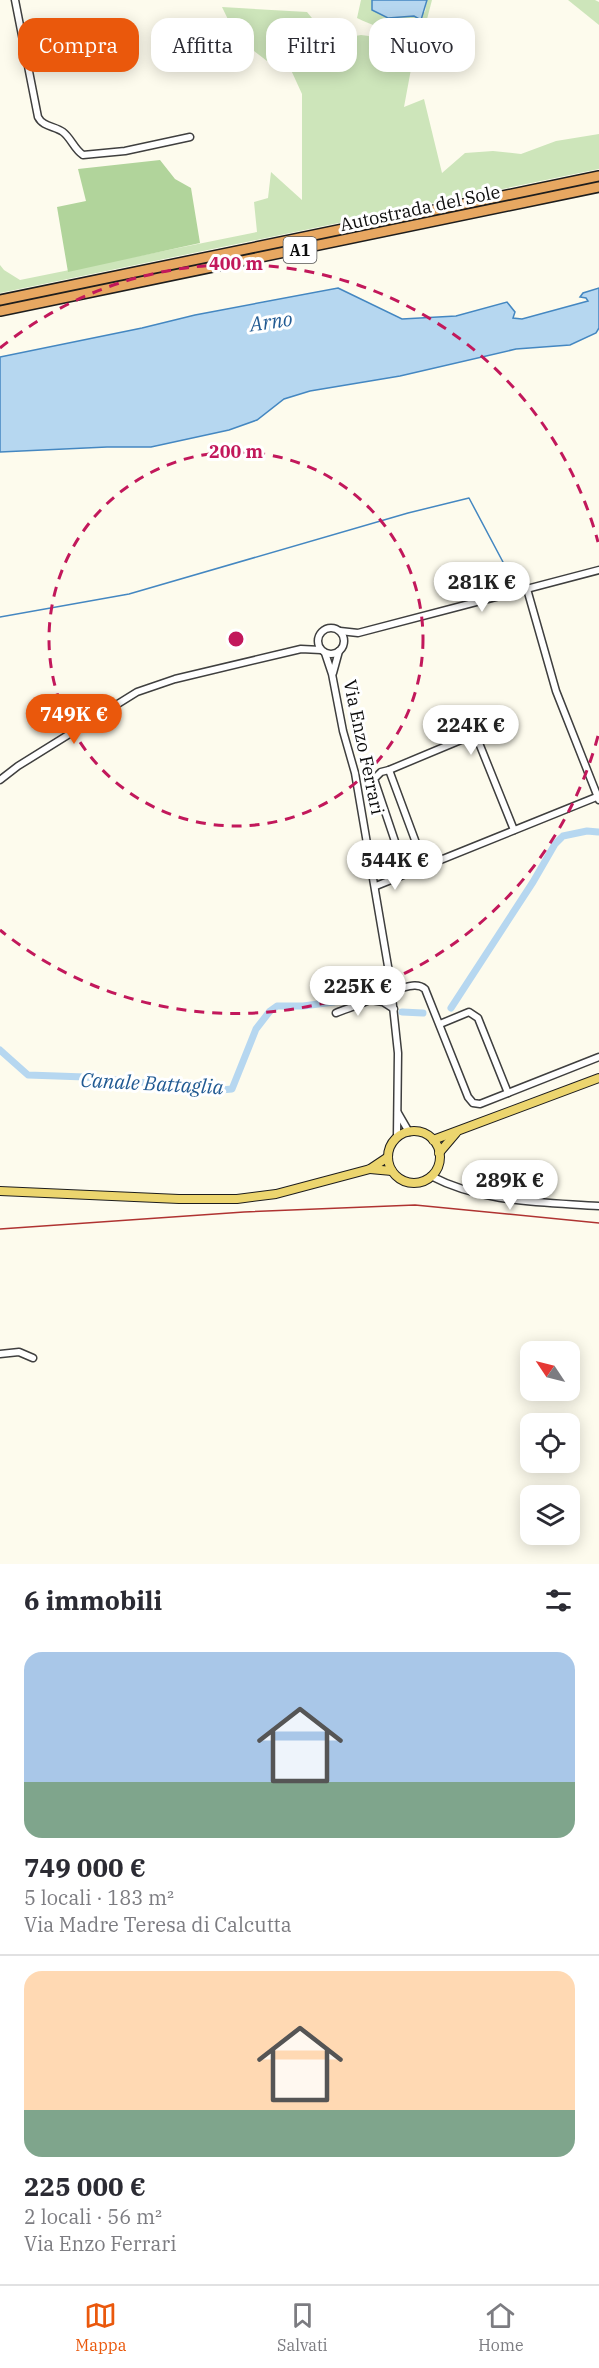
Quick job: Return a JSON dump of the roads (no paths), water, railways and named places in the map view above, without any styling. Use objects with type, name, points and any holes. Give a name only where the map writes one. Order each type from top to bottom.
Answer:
[{"type":"highway","name":"Autostrada del Sole","points":[[0,300],[599,176]]},
{"type":"highway","name":"Autostrada del Sole","points":[[0,311],[599,187]]},
{"type":"main road","points":[[434,1140],[599,1078]]},
{"type":"main road","points":[[439,1153],[434,1140],[422,1132],[409,1132],[397,1137],[389,1150],[388,1157],[392,1171],[398,1178],[415,1183],[431,1176],[436,1169],[439,1153],[456,1133]]},
{"type":"main road","points":[[0,1191],[179,1199],[237,1199],[276,1194],[370,1169],[388,1157]]},
{"type":"main road","points":[[370,1169],[392,1171]]},
{"type":"street","points":[[15,0],[38,117],[40,121],[65,134],[76,151],[83,155],[125,151],[190,137]]},
{"type":"street","points":[[302,649],[328,628],[358,633],[599,570]]},
{"type":"street","points":[[376,886],[598,798],[556,691],[527,589]]},
{"type":"street","points":[[332,674],[343,638],[339,631]]},
{"type":"street","points":[[0,780],[28,760],[137,693],[175,679],[302,649],[332,654],[358,633]]},
{"type":"street","points":[[318,638],[323,651]]},
{"type":"street","name":"Via Enzo Ferrari","points":[[323,651],[332,674],[343,731],[355,773],[391,982],[398,1053],[397,1137]]},
{"type":"street","points":[[406,874],[374,779],[381,772],[473,737],[479,743],[514,830]]},
{"type":"street","points":[[388,771],[425,867]]},
{"type":"street","points":[[336,1013],[370,1000],[385,991],[391,982]]},
{"type":"street","points":[[392,990],[421,985],[428,992],[468,1097],[473,1103],[480,1104],[599,1057]]},
{"type":"street","points":[[370,1000],[383,1002],[394,1008]]},
{"type":"street","points":[[440,1024],[469,1012],[476,1015],[508,1093]]},
{"type":"street","points":[[398,1113],[409,1132]]},
{"type":"street","points":[[431,1176],[446,1184],[479,1195],[599,1206]]},
{"type":"street","points":[[0,1354],[19,1352],[33,1358]]},
{"type":"water","points":[[372,0],[427,0],[422,18],[414,16],[388,18],[372,10]]},
{"type":"water","name":"Arno","points":[[338,288],[402,319],[456,316],[507,302],[515,312],[513,318],[522,319],[588,301],[580,297],[583,293],[599,288],[599,328],[596,333],[570,345],[516,349],[400,376],[310,391],[284,399],[257,420],[229,430],[151,447],[0,452],[0,357],[195,315]]},
{"type":"waterway","points":[[0,617],[129,594],[408,513],[469,498],[512,579]]},
{"type":"waterway","points":[[451,1008],[555,844],[563,836],[587,831],[598,832]]},
{"type":"waterway","name":"Canale Battaglia","points":[[0,1050],[28,1075],[85,1077],[221,1090],[232,1089],[256,1029],[270,1011],[277,1006],[303,1006],[334,1002]]},
{"type":"waterway","name":"Canale Battaglia","points":[[402,1012],[423,1013]]},
{"type":"railway","points":[[0,1229],[244,1212],[415,1205],[599,1223]]}]
